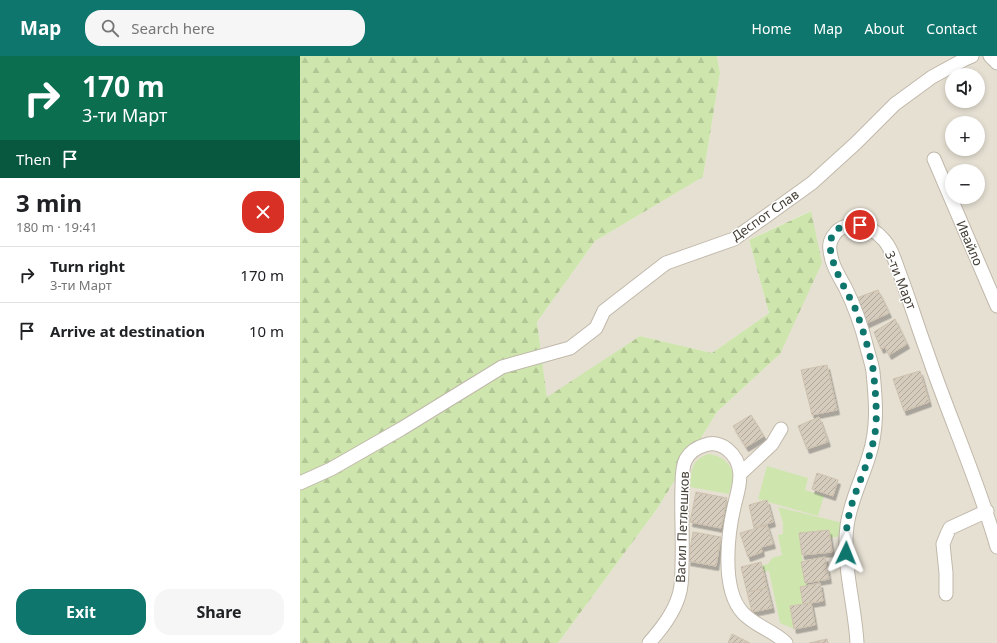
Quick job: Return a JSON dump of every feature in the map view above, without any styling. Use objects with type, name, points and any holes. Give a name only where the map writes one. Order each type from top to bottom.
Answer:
[{"type":"street","name":"Деспот Слав","points":[[300,483],[331,469],[401,429],[502,367],[570,348],[596,328],[604,311],[666,263],[734,239],[812,182],[856,143],[895,104],[932,77],[972,56]]},
{"type":"street","points":[[990,56],[997,63]]},
{"type":"street","name":"Ивайло","points":[[934,159],[997,306]]},
{"type":"street","name":"3-ти Март","points":[[857,643],[846,553],[847,525],[875,432],[875,401],[872,369],[862,330],[855,309],[834,267],[830,250],[831,238],[840,228],[848,225],[860,225],[873,230],[884,239],[894,258],[931,363],[987,511],[997,547]]},
{"type":"street","points":[[740,474],[772,444],[780,428]]},
{"type":"street","name":"Васил Петлешков","points":[[649,643],[672,613],[680,594],[683,539],[683,474],[685,460],[689,454],[699,446],[711,442],[722,446],[733,455],[738,463],[740,474],[740,484],[735,502],[730,537],[728,567],[735,600],[743,613],[786,643]]},
{"type":"street","points":[[946,594],[946,573],[943,544],[950,528],[987,511]]},
{"type":"shaded area","points":[[717,56],[997,56],[997,643],[558,643],[657,509],[717,412],[780,354],[810,211],[749,240],[769,313],[712,353],[640,336],[547,398],[537,322],[595,241],[703,177],[720,73]]},
{"type":"green space","points":[[300,56],[717,56],[720,73],[703,177],[595,241],[537,322],[547,397],[640,336],[712,353],[769,313],[749,240],[811,211],[822,263],[780,354],[717,412],[657,509],[558,643],[300,643]]},
{"type":"green space","points":[[708,454],[721,458],[730,466],[733,475],[729,494],[690,487],[692,471],[695,463]]},
{"type":"green space","points":[[767,466],[808,478],[805,490],[824,496],[818,516],[758,499]]},
{"type":"green space","points":[[778,507],[847,524],[837,537],[802,539],[802,556],[809,594],[803,594],[807,612],[796,617],[797,630],[780,623],[769,571],[754,573],[752,567],[768,564],[772,558],[782,555],[778,535],[783,534],[783,523]]},
{"type":"building","points":[[878,290],[889,313],[865,324],[854,299]]},
{"type":"building","points":[[895,319],[907,344],[889,355],[885,347],[881,349],[874,332]]},
{"type":"building","points":[[827,365],[837,410],[812,415],[801,370]]},
{"type":"building","points":[[920,371],[929,402],[904,411],[893,379]]},
{"type":"building","points":[[751,415],[764,436],[746,447],[733,426]]},
{"type":"building","points":[[819,417],[828,442],[807,449],[798,426]]},
{"type":"building","points":[[817,473],[838,480],[833,496],[812,489]]},
{"type":"building","points":[[696,492],[727,498],[721,528],[690,522]]},
{"type":"building","points":[[767,500],[773,522],[754,528],[749,505]]},
{"type":"building","points":[[767,525],[773,544],[761,547],[762,552],[748,557],[740,533]]},
{"type":"building","points":[[829,530],[832,552],[802,555],[799,533]]},
{"type":"building","points":[[693,532],[721,537],[716,566],[688,561]]},
{"type":"building","points":[[825,557],[829,579],[805,583],[801,562]]},
{"type":"building","points":[[761,562],[767,588],[747,592],[741,567]]},
{"type":"building","points":[[820,583],[823,601],[803,604],[800,587]]},
{"type":"building","points":[[767,588],[772,608],[752,612],[747,592]]},
{"type":"building","points":[[811,603],[815,625],[794,629],[790,606]]},
{"type":"building","points":[[732,634],[750,643],[728,643]]},
{"type":"building","points":[[827,639],[828,643],[809,643]]},
{"type":"route","points":[[846,553],[847,525],[875,432],[875,401],[872,369],[862,330],[855,309],[834,267],[830,250],[831,238],[836,231],[848,225],[860,225]]}]
